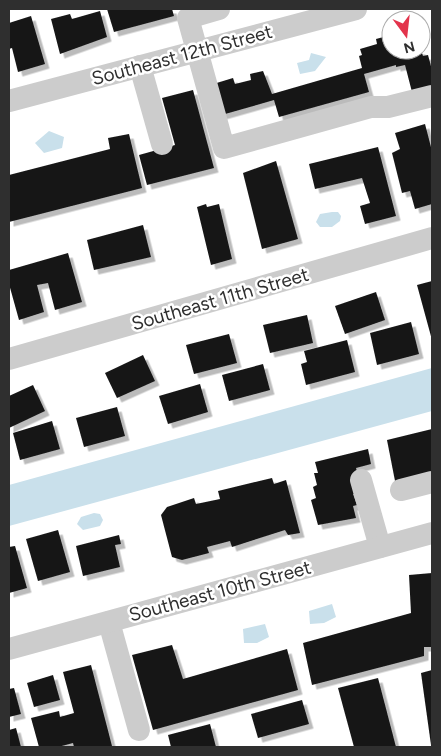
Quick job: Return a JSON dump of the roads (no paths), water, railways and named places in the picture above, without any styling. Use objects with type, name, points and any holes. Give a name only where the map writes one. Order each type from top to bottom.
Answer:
[{"type":"street","points":[[219,9],[188,18],[224,148],[371,107],[388,107],[432,96]]},
{"type":"street","points":[[228,9],[237,40]]},
{"type":"street","name":"Southeast 12th Street","points":[[9,101],[356,9]]},
{"type":"street","points":[[140,66],[162,144]]},
{"type":"street","name":"Southeast 11th Street","points":[[9,358],[432,238]]},
{"type":"street","points":[[361,480],[380,547]]},
{"type":"street","points":[[401,490],[432,482]]},
{"type":"street","name":"Southeast 10th Street","points":[[9,649],[432,533]]},
{"type":"street","points":[[109,622],[139,730]]},
{"type":"water","points":[[311,53],[326,57],[315,71],[300,74],[297,63],[309,60]]},
{"type":"water","points":[[49,131],[64,137],[62,148],[44,153],[35,143]]},
{"type":"water","points":[[338,212],[341,216],[340,221],[332,227],[320,227],[316,222],[320,214]]},
{"type":"water","points":[[432,368],[432,411],[9,526],[9,485]]},
{"type":"water","points":[[94,513],[100,514],[103,520],[100,526],[83,530],[77,524],[81,517]]},
{"type":"water","points":[[332,604],[336,617],[324,623],[310,624],[309,611]]},
{"type":"water","points":[[265,624],[269,637],[257,643],[244,643],[243,629]]}]
